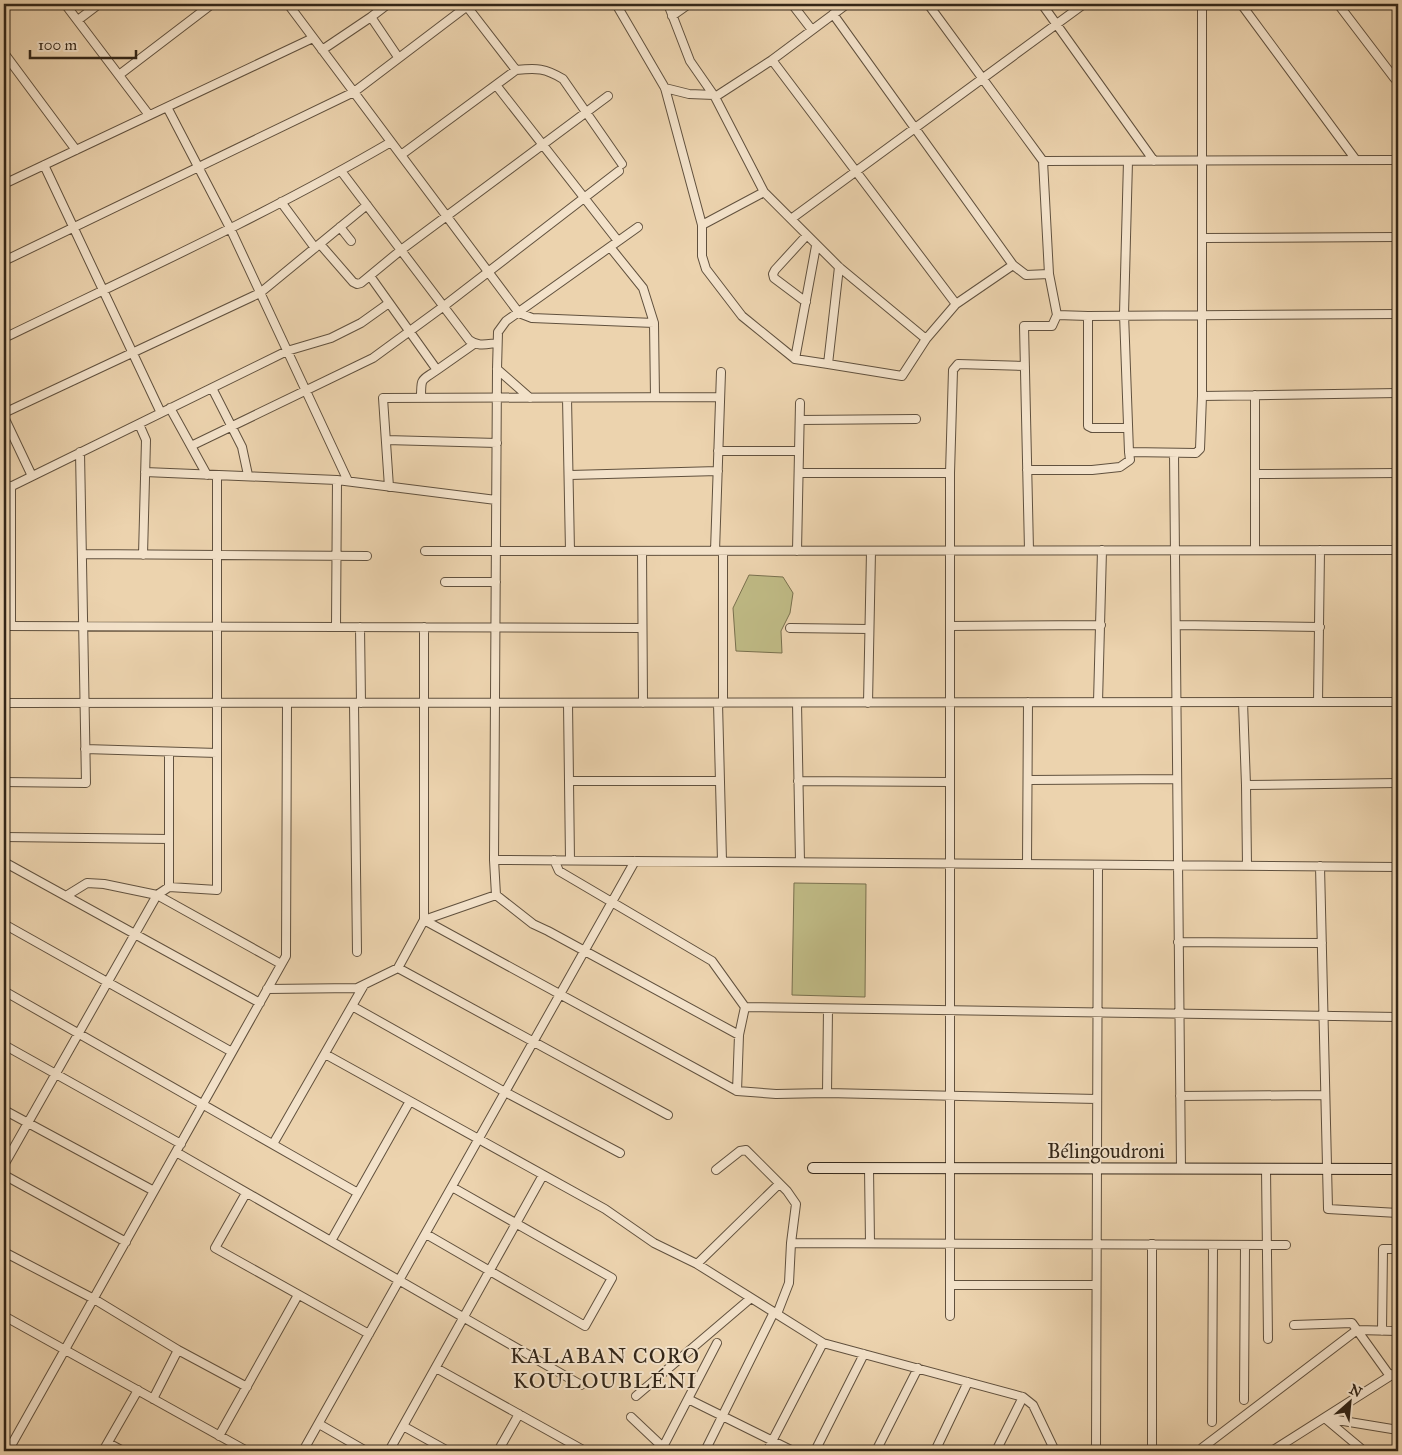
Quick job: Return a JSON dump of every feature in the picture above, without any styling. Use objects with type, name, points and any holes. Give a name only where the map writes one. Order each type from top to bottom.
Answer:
[{"type":"street","points":[[65,4],[149,115]]},
{"type":"street","points":[[78,20],[99,4]]},
{"type":"street","points":[[119,75],[212,4]]},
{"type":"street","points":[[288,4],[519,313],[532,318],[654,323]]},
{"type":"street","points":[[322,50],[372,18],[388,4]]},
{"type":"street","points":[[4,261],[354,92],[467,4],[516,70]]},
{"type":"street","points":[[616,4],[665,88],[702,226],[702,256],[706,270],[742,316],[795,359],[902,376],[926,339],[956,304],[1013,265]]},
{"type":"street","points":[[668,4],[690,61],[715,96],[764,192],[838,267],[926,339]]},
{"type":"street","points":[[672,16],[689,4]]},
{"type":"street","points":[[792,4],[812,30]]},
{"type":"street","points":[[665,88],[689,94],[715,96],[772,60],[847,4]]},
{"type":"street","points":[[928,4],[1043,161],[1049,274],[1057,314],[1052,326],[1024,326],[1029,550]]},
{"type":"street","points":[[1042,4],[1154,161]]},
{"type":"street","points":[[791,219],[1084,4]]},
{"type":"street","points":[[1241,4],[1356,160]]},
{"type":"street","points":[[1338,4],[1395,79],[1398,79]]},
{"type":"street","points":[[1129,452],[1196,453],[1200,449],[1202,396],[1204,5]]},
{"type":"street","points":[[833,14],[1013,265],[1026,275],[1049,274]]},
{"type":"street","points":[[372,18],[398,57]]},
{"type":"street","points":[[4,184],[313,38]]},
{"type":"street","points":[[4,53],[76,150]]},
{"type":"street","points":[[772,60],[956,304]]},
{"type":"street","points":[[190,446],[373,358],[585,198],[621,167],[587,112],[563,79],[550,71],[536,68],[516,70],[401,155]]},
{"type":"street","points":[[496,85],[618,241]]},
{"type":"street","points":[[281,202],[317,246],[353,282],[361,283],[402,250],[608,96]]},
{"type":"street","points":[[167,107],[197,168],[230,228],[348,481]]},
{"type":"street","points":[[4,338],[230,228],[391,142]]},
{"type":"street","points":[[1043,161],[1398,160]]},
{"type":"street","points":[[1027,470],[1092,470],[1120,467],[1130,460],[1124,314],[1128,161]]},
{"type":"street","points":[[44,165],[161,413]]},
{"type":"street","points":[[341,170],[469,340],[474,344]]},
{"type":"street","points":[[702,226],[764,192]]},
{"type":"street","points":[[4,413],[260,293],[367,205]]},
{"type":"street","points":[[340,227],[351,241]]},
{"type":"street","points":[[638,227],[506,321],[498,332],[494,860],[496,895],[533,924],[548,930],[584,952],[740,1035]]},
{"type":"street","points":[[806,302],[774,278],[773,274],[807,235]]},
{"type":"street","points":[[1202,238],[1398,237]]},
{"type":"street","points":[[795,359],[816,246]]},
{"type":"street","points":[[610,247],[643,288],[654,323],[655,397]]},
{"type":"street","points":[[828,364],[838,267]]},
{"type":"street","points":[[370,276],[437,370]]},
{"type":"street","points":[[389,303],[361,323],[331,338],[288,351],[7,488],[7,626],[642,628]]},
{"type":"street","points":[[1057,314],[1088,316],[1124,314],[1398,314]]},
{"type":"street","points":[[1088,316],[1088,426],[1092,428],[1128,428]]},
{"type":"street","points":[[421,398],[421,382],[424,377],[474,344],[497,343]]},
{"type":"street","points":[[950,1316],[950,473],[953,370],[958,364],[1025,366]]},
{"type":"street","points":[[497,369],[530,398]]},
{"type":"street","points":[[715,551],[721,372]]},
{"type":"street","points":[[212,388],[242,447],[248,475]]},
{"type":"street","points":[[1202,396],[1398,393]]},
{"type":"street","points":[[1255,395],[1255,550]]},
{"type":"street","points":[[390,487],[383,398],[720,397]]},
{"type":"street","points":[[568,398],[570,551]]},
{"type":"street","points":[[797,551],[800,403]]},
{"type":"street","points":[[170,408],[207,475]]},
{"type":"street","points":[[4,417],[32,476]]},
{"type":"street","points":[[800,420],[916,419]]},
{"type":"street","points":[[139,424],[146,440],[143,554]]},
{"type":"street","points":[[386,440],[497,443]]},
{"type":"street","points":[[718,451],[799,451]]},
{"type":"street","points":[[4,782],[86,783],[80,452]]},
{"type":"street","points":[[1174,453],[1181,1169]]},
{"type":"street","points":[[570,475],[718,471]]},
{"type":"street","points":[[145,472],[337,480],[496,500]]},
{"type":"street","points":[[798,473],[950,473]]},
{"type":"street","points":[[1255,474],[1398,473]]},
{"type":"street","points":[[4,1165],[156,895],[169,887],[217,890],[217,476]]},
{"type":"street","points":[[336,627],[337,480]]},
{"type":"street","points":[[1098,702],[1102,550]]},
{"type":"street","points":[[1318,702],[1320,550]]},
{"type":"street","points":[[425,552],[1398,550]]},
{"type":"street","points":[[642,551],[643,703]]},
{"type":"street","points":[[722,862],[720,781],[723,551]]},
{"type":"street","points":[[868,702],[870,551]]},
{"type":"street","points":[[82,554],[367,556]]},
{"type":"street","points":[[445,582],[496,582]]},
{"type":"street","points":[[950,626],[1101,625]]},
{"type":"street","points":[[1176,625],[1320,627]]},
{"type":"street","points":[[357,952],[360,627]]},
{"type":"street","points":[[268,989],[357,988],[364,985],[398,968],[424,920],[424,627]]},
{"type":"street","points":[[790,628],[869,629]]},
{"type":"street","points":[[1027,864],[1028,702]]},
{"type":"street","points":[[1243,702],[1247,866]]},
{"type":"street","points":[[4,703],[1398,702]]},
{"type":"street","points":[[8,1451],[286,956],[287,703]]},
{"type":"street","points":[[568,703],[570,860]]},
{"type":"street","points":[[797,703],[800,862]]},
{"type":"street","points":[[85,749],[217,753]]},
{"type":"street","points":[[169,752],[169,887]]},
{"type":"street","points":[[1029,780],[1177,779]]},
{"type":"street","points":[[569,781],[720,781]]},
{"type":"street","points":[[798,781],[950,782]]},
{"type":"street","points":[[1246,785],[1398,783]]},
{"type":"street","points":[[4,837],[169,839]]},
{"type":"street","points":[[494,860],[1398,867]]},
{"type":"street","points":[[554,860],[559,870],[712,961],[745,1007],[740,1035],[737,1091]]},
{"type":"street","points":[[304,1451],[636,861]]},
{"type":"street","points":[[4,862],[260,1003]]},
{"type":"street","points":[[1096,1451],[1098,865]]},
{"type":"street","points":[[1320,866],[1328,1209],[1398,1213]]},
{"type":"street","points":[[66,896],[87,883],[104,884],[156,895],[281,964]]},
{"type":"street","points":[[424,920],[496,895]]},
{"type":"street","points":[[424,920],[737,1091],[776,1094],[827,1093],[1097,1099]]},
{"type":"street","points":[[4,924],[232,1052]]},
{"type":"street","points":[[1178,942],[1322,943]]},
{"type":"street","points":[[398,968],[668,1115]]},
{"type":"street","points":[[273,1144],[364,985]]},
{"type":"street","points":[[4,990],[358,1193]]},
{"type":"street","points":[[352,1006],[505,1092],[620,1153]]},
{"type":"street","points":[[745,1007],[1398,1017]]},
{"type":"street","points":[[827,1093],[828,1008]]},
{"type":"street","points":[[4,1045],[181,1144]]},
{"type":"street","points":[[325,1054],[605,1210],[654,1243],[697,1264],[823,1342],[1023,1397],[1033,1405],[1054,1451]]},
{"type":"street","points":[[1180,1096],[1325,1095]]},
{"type":"street","points":[[331,1241],[410,1101]]},
{"type":"street","points":[[4,1110],[154,1191]]},
{"type":"street","points":[[706,1451],[789,1283],[791,1243],[796,1204],[787,1191],[746,1150],[740,1151],[716,1170]]},
{"type":"street","points":[[176,1152],[581,1385]]},
{"type":"street","name":"Bélingoudroni","points":[[813,1168],[1398,1169]]},
{"type":"street","points":[[869,1168],[870,1244]]},
{"type":"street","points":[[1266,1169],[1268,1339]]},
{"type":"street","points":[[4,1175],[126,1242]]},
{"type":"street","points":[[389,1451],[543,1175]]},
{"type":"street","points":[[697,1264],[780,1184]]},
{"type":"street","points":[[426,1234],[585,1326],[590,1318],[612,1278],[452,1187]]},
{"type":"street","points":[[246,1193],[215,1248],[369,1334]]},
{"type":"street","points":[[791,1243],[1286,1245]]},
{"type":"street","points":[[1152,1244],[1152,1451]]},
{"type":"street","points":[[1212,1422],[1214,1245]]},
{"type":"street","points":[[1244,1400],[1245,1245]]},
{"type":"street","points":[[1382,1331],[1383,1249],[1398,1249]]},
{"type":"street","points":[[4,1252],[94,1299],[178,1350],[247,1387]]},
{"type":"street","points":[[950,1285],[1096,1286]]},
{"type":"street","points":[[219,1436],[298,1295]]},
{"type":"street","points":[[636,1396],[751,1298]]},
{"type":"street","points":[[4,1316],[247,1451]]},
{"type":"street","points":[[1294,1325],[1352,1323],[1390,1376]]},
{"type":"street","points":[[1204,1451],[1202,1448],[1357,1330],[1398,1331]]},
{"type":"street","points":[[767,1451],[823,1342]]},
{"type":"street","points":[[631,1417],[665,1449],[717,1343]]},
{"type":"street","points":[[153,1399],[178,1350]]},
{"type":"street","points":[[815,1451],[864,1354]]},
{"type":"street","points":[[436,1368],[585,1451]]},
{"type":"street","points":[[876,1451],[918,1368]]},
{"type":"street","points":[[1275,1451],[1398,1371]]},
{"type":"street","points":[[935,1451],[968,1382]]},
{"type":"street","points":[[103,1451],[138,1390]]},
{"type":"street","points":[[996,1451],[1023,1397]]},
{"type":"street","points":[[688,1399],[793,1451]]},
{"type":"street","points":[[498,1451],[519,1414]]},
{"type":"street","points":[[1325,1418],[1398,1430]]},
{"type":"street","points":[[1325,1418],[1364,1451]]},
{"type":"street","points":[[319,1424],[366,1451]]},
{"type":"street","points":[[403,1426],[448,1451]]},
{"type":"street","points":[[108,1443],[123,1451]]},
{"type":"shaded area","points":[[749,575],[783,577],[793,593],[790,613],[781,631],[782,653],[736,651],[733,608]]},
{"type":"shaded area","points":[[794,883],[866,884],[865,997],[792,995]]},
{"type":"district","name":"KALABAN CORO KOULOUBLÉNI","points":[[605,1368]]}]
